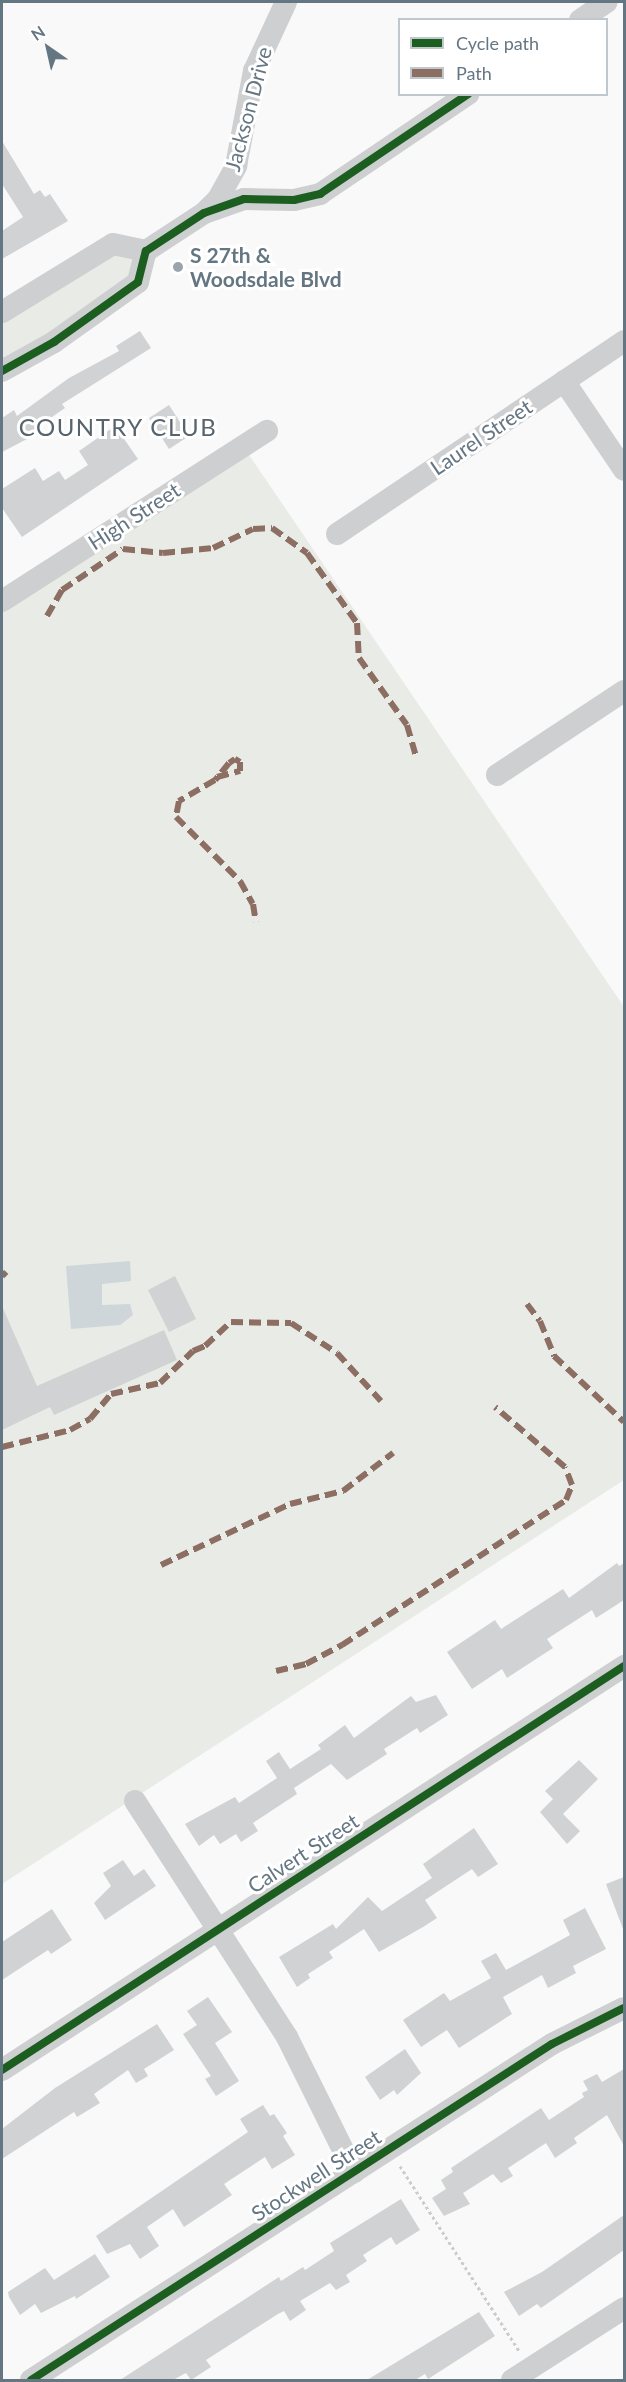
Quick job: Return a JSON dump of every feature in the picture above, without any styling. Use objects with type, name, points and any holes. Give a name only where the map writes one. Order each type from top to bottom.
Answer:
[{"type":"street","name":"Jackson Drive","points":[[204,213],[218,200],[236,166],[254,71],[286,2]]},
{"type":"street","points":[[583,18],[607,2]]},
{"type":"street","points":[[2,371],[54,342],[138,282],[146,251],[204,213],[244,199],[294,200],[320,194],[465,96]]},
{"type":"street","points":[[2,312],[113,244],[146,251]]},
{"type":"street","name":"Laurel Street","points":[[337,534],[624,341]]},
{"type":"street","points":[[564,381],[624,470]]},
{"type":"street","name":"High Street","points":[[2,601],[267,431]]},
{"type":"street","points":[[497,775],[624,691]]},
{"type":"street","name":"Calvert Street","points":[[2,2070],[624,1666]]},
{"type":"street","points":[[135,1801],[303,2063],[354,2172]]},
{"type":"street","name":"Stockwell Street","points":[[32,2380],[552,2044],[624,2008]]},
{"type":"street","points":[[512,2380],[624,2308]]},
{"type":"path","points":[[389,2150],[520,2352]]},
{"type":"shaded area","points":[[113,244],[146,251],[139,281],[2,371],[2,312]]},
{"type":"shaded area","points":[[243,446],[624,1007],[624,1480],[2,1884],[2,601]]},
{"type":"shaded area","points":[[130,1261],[131,1281],[102,1284],[102,1305],[130,1304],[133,1315],[120,1325],[71,1329],[66,1266]]},
{"type":"building","points":[[2,141],[34,194],[40,190],[45,197],[50,194],[68,221],[2,259],[2,231],[23,217],[2,184]]},
{"type":"building","points":[[140,331],[151,348],[62,404],[65,408],[29,433],[31,437],[2,452],[2,418],[14,410],[17,416],[69,378],[119,351],[116,346]]},
{"type":"building","points":[[169,405],[189,436],[169,449],[149,418]]},
{"type":"building","points":[[115,426],[138,459],[22,537],[2,508],[2,489],[35,468],[43,481],[59,471],[65,480],[88,465],[79,451]]},
{"type":"building","points":[[175,1276],[196,1319],[169,1332],[148,1290]]},
{"type":"building","points":[[2,1306],[37,1386],[164,1330],[177,1360],[54,1415],[50,1407],[2,1430]]},
{"type":"building","points":[[617,1563],[619,1566],[624,1563],[624,1600],[596,1618],[592,1610],[547,1639],[553,1648],[507,1678],[502,1669],[472,1689],[447,1652],[495,1620],[501,1629],[563,1589],[569,1598]]},
{"type":"building","points":[[436,1695],[448,1715],[420,1733],[417,1728],[384,1749],[387,1754],[347,1780],[331,1764],[294,1788],[297,1794],[253,1823],[258,1831],[241,1842],[236,1834],[220,1844],[214,1835],[199,1846],[185,1824],[235,1797],[239,1803],[277,1778],[266,1761],[279,1752],[290,1769],[321,1749],[318,1745],[345,1725],[354,1738],[411,1696],[416,1702]]},
{"type":"building","points":[[579,1760],[598,1779],[563,1814],[580,1831],[567,1844],[540,1812],[553,1799],[545,1791]]},
{"type":"building","points":[[474,1828],[498,1864],[478,1877],[472,1869],[425,1900],[437,1918],[423,1927],[379,1952],[364,1929],[329,1952],[333,1958],[308,1974],[310,1978],[297,1987],[279,1957],[333,1924],[336,1929],[368,1897],[382,1911],[432,1878],[423,1864]]},
{"type":"building","points":[[123,1860],[134,1876],[144,1869],[156,1886],[105,1920],[94,1903],[111,1886],[103,1873]]},
{"type":"building","points":[[624,1877],[624,1928],[623,1929],[606,1884]]},
{"type":"building","points":[[585,1908],[606,1949],[573,1966],[576,1973],[548,1988],[542,1975],[503,1997],[512,2014],[459,2048],[447,2030],[421,2047],[403,2020],[444,1993],[450,2001],[491,1978],[481,1961],[496,1953],[506,1970],[570,1935],[563,1920]]},
{"type":"building","points":[[52,1909],[72,1940],[51,1954],[48,1950],[2,1980],[2,1942]]},
{"type":"building","points":[[208,1997],[232,2032],[215,2043],[239,2081],[216,2096],[205,2079],[211,2076],[183,2034],[197,2025],[187,2011]]},
{"type":"building","points":[[157,2024],[174,2050],[144,2069],[148,2076],[136,2083],[128,2070],[94,2094],[100,2103],[77,2117],[74,2112],[2,2159],[2,2129],[55,2088]]},
{"type":"building","points":[[405,2049],[421,2073],[397,2095],[394,2090],[380,2100],[365,2077]]},
{"type":"building","points":[[624,2069],[624,2146],[607,2115],[574,2138],[577,2143],[555,2158],[546,2143],[508,2168],[513,2176],[501,2183],[493,2174],[463,2193],[470,2204],[444,2216],[432,2198],[446,2189],[441,2180],[453,2172],[451,2168],[541,2108],[549,2120],[584,2097],[582,2093],[588,2090],[583,2081],[597,2074],[602,2082]]},
{"type":"building","points":[[263,2105],[270,2116],[274,2114],[287,2133],[283,2136],[295,2155],[272,2169],[265,2157],[224,2184],[232,2195],[184,2227],[173,2209],[147,2227],[159,2246],[140,2259],[130,2244],[107,2254],[96,2236],[248,2132],[240,2119]]},
{"type":"building","points":[[401,2199],[420,2230],[396,2245],[391,2237],[363,2255],[367,2261],[346,2275],[350,2282],[336,2290],[330,2283],[300,2301],[306,2310],[290,2321],[284,2311],[278,2314],[206,2360],[211,2367],[191,2380],[186,2373],[173,2380],[120,2380],[279,2277],[281,2281],[303,2267],[305,2270],[334,2251],[330,2243]]},
{"type":"building","points":[[624,2215],[624,2250],[541,2308],[537,2304],[519,2316],[504,2292],[542,2272]]},
{"type":"building","points":[[95,2254],[110,2277],[76,2299],[75,2296],[41,2313],[35,2304],[20,2315],[8,2292],[45,2268],[54,2280]]},
{"type":"building","points":[[479,2312],[495,2336],[428,2379],[425,2374],[415,2380],[367,2380]]},
{"type":"marked path","points":[[47,616],[62,590],[123,549],[163,553],[213,548],[253,529],[272,528],[307,553],[357,623],[359,658],[407,725],[416,757]]},
{"type":"marked path","points":[[217,777],[240,771],[240,762],[235,759],[229,763],[215,780],[179,801],[176,817],[240,881],[253,904],[256,922]]},
{"type":"marked path","points":[[2,1272],[6,1276]]},
{"type":"marked path","points":[[527,1304],[540,1321],[554,1356],[624,1422]]},
{"type":"marked path","points":[[2,1447],[70,1430],[90,1419],[111,1394],[160,1383],[193,1351],[205,1346],[231,1322],[291,1323],[337,1353],[381,1401]]},
{"type":"marked path","points":[[276,1671],[306,1664],[342,1645],[566,1500],[572,1485],[565,1467],[495,1407]]},
{"type":"marked path","points":[[161,1565],[290,1504],[343,1491],[393,1453]]},
{"type":"cycle path","points":[[2,371],[54,342],[138,282],[146,251],[204,213],[244,199],[294,200],[320,194],[465,96]]},
{"type":"cycle path","points":[[2,2070],[624,1666]]},
{"type":"cycle path","points":[[31,2380],[552,2044],[624,2008]]},
{"type":"place","name":"S 27th & Woodsdale Blvd","points":[[178,267]]},
{"type":"district","name":"COUNTRY CLUB","points":[[118,427]]}]
